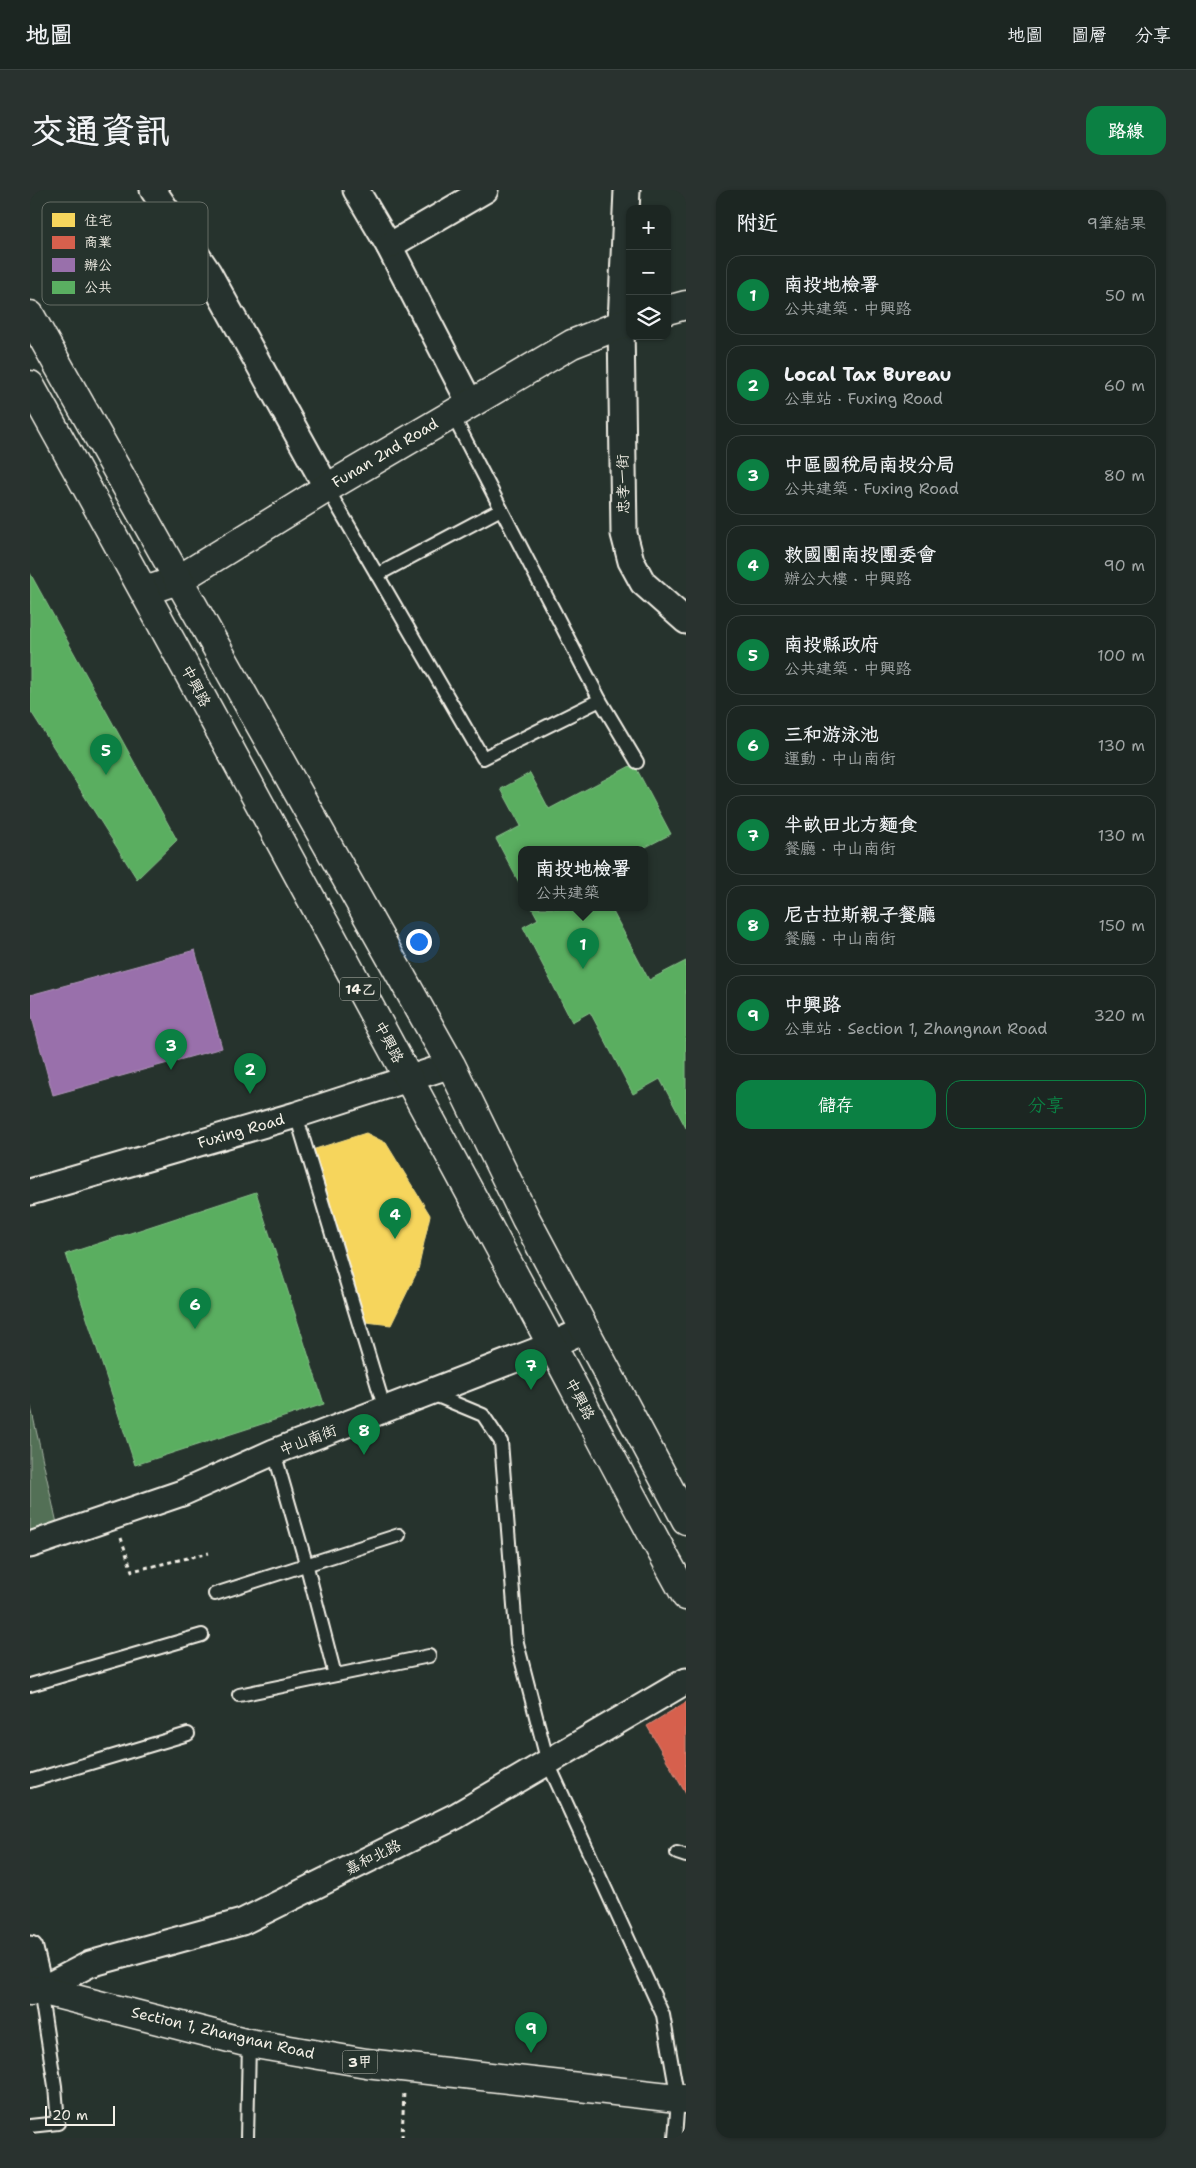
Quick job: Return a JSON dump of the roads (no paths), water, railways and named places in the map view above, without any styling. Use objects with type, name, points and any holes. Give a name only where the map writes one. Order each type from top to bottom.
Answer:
[{"type":"main road","points":[[671,309],[686,305]]},
{"type":"main road","name":"14乙","points":[[30,315],[55,356],[178,580],[450,1065],[526,1219],[686,1520]]},
{"type":"main road","name":"Funan 2nd Road","points":[[144,591],[178,580],[461,408],[572,344],[625,322]]},
{"type":"main road","points":[[30,371],[55,356]]},
{"type":"main road","name":"中興路","points":[[30,384],[409,1080],[552,1345],[645,1523],[686,1596]]},
{"type":"main road","name":"Section 1, Zhangnan Road","points":[[35,1990],[249,2042],[366,2063],[682,2099]]},
{"type":"street","points":[[154,190],[162,202]]},
{"type":"street","points":[[356,190],[389,246],[461,408]]},
{"type":"street","points":[[389,246],[485,190]]},
{"type":"street","name":"忠孝一街","points":[[626,190],[624,534],[631,561],[643,583],[686,621]]},
{"type":"street","points":[[208,272],[327,488]]},
{"type":"street","name":"Fuxing Road","points":[[30,1192],[296,1115],[409,1080],[450,1065]]},
{"type":"street","name":"中山南街","points":[[30,1544],[182,1493],[274,1452],[552,1345],[584,1330]]},
{"type":"street","name":"嘉和北路","points":[[35,1990],[90,1964],[242,1922],[456,1816],[686,1681]]},
{"type":"street","points":[[30,1950],[35,1990]]},
{"type":"lane","points":[[461,408],[501,509],[600,700],[637,762]]},
{"type":"lane","points":[[327,488],[483,758],[600,700]]},
{"type":"lane","points":[[378,575],[501,509]]},
{"type":"lane","points":[[296,1115],[385,1410]]},
{"type":"lane","points":[[427,1392],[483,1415],[501,1442],[517,1643],[548,1763],[663,2015],[682,2099],[675,2138]]},
{"type":"lane","points":[[274,1452],[306,1563],[335,1675]]},
{"type":"lane","points":[[215,1594],[306,1563],[399,1535]]},
{"type":"lane","points":[[30,1685],[202,1635]]},
{"type":"lane","points":[[239,1695],[428,1656]]},
{"type":"lane","points":[[30,1781],[188,1734]]},
{"type":"lane","points":[[30,2126],[58,2123],[55,2086],[35,1990]]},
{"type":"lane","points":[[247,2138],[249,2042]]},
{"type":"place","name":"南投縣政府","points":[[106,775]]},
{"type":"place","name":"南投地檢署","points":[[583,969]]},
{"type":"place","name":"中區國稅局南投分局","points":[[171,1070]]},
{"type":"place","name":"Local Tax Bureau","points":[[250,1094]]},
{"type":"place","name":"救國團南投團委會","points":[[395,1239]]},
{"type":"place","name":"三和游泳池","points":[[195,1329]]},
{"type":"place","name":"半畝田北方麵食","points":[[531,1390]]},
{"type":"place","name":"尼古拉斯親子餐廳","points":[[364,1455]]},
{"type":"place","name":"中興路","points":[[531,2053]]}]
